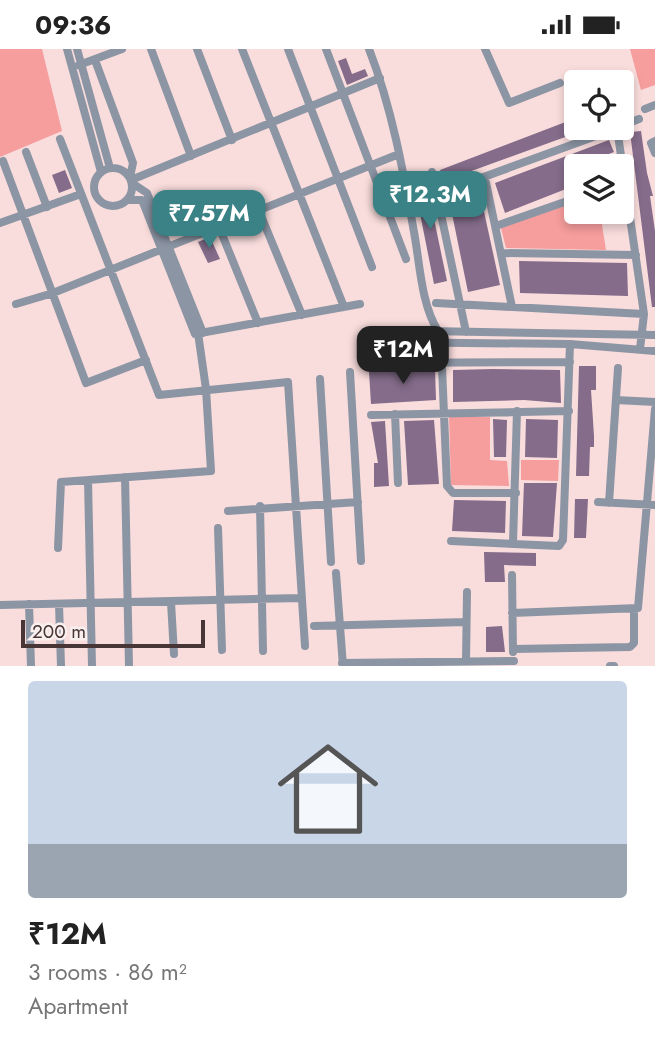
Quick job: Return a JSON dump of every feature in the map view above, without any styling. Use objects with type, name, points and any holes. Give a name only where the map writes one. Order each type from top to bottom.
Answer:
[{"type":"street","points":[[67,49],[102,172]]},
{"type":"street","points":[[77,49],[110,168]]},
{"type":"street","points":[[72,68],[121,49]]},
{"type":"street","points":[[151,49],[191,156]]},
{"type":"street","points":[[197,49],[232,140]]},
{"type":"street","points":[[242,49],[344,307]]},
{"type":"street","points":[[288,49],[372,267]]},
{"type":"street","points":[[326,49],[406,259]]},
{"type":"street","points":[[369,49],[380,78],[400,154],[425,294],[438,331]]},
{"type":"street","points":[[485,49],[509,103],[560,83]]},
{"type":"street","points":[[95,60],[132,163],[127,199]]},
{"type":"street","points":[[131,180],[380,78]]},
{"type":"street","points":[[645,109],[655,105]]},
{"type":"street","points":[[634,121],[639,119]]},
{"type":"street","points":[[60,139],[159,395],[288,382],[305,646]]},
{"type":"street","points":[[437,194],[585,140]]},
{"type":"street","points":[[655,141],[651,143],[655,153]]},
{"type":"street","points":[[26,152],[47,207]]},
{"type":"street","points":[[16,304],[53,293],[400,154]]},
{"type":"street","points":[[3,161],[86,383],[146,360]]},
{"type":"street","points":[[166,248],[142,200],[127,199],[116,206],[106,204],[98,198],[94,185],[102,172],[110,168],[125,172],[147,193],[166,248],[195,334],[360,304]]},
{"type":"street","points":[[432,172],[466,331]]},
{"type":"street","points":[[485,178],[512,307]]},
{"type":"street","points":[[0,223],[81,194]]},
{"type":"street","points":[[496,226],[564,202]]},
{"type":"street","points":[[259,211],[302,315]]},
{"type":"street","points":[[631,224],[644,314],[640,349]]},
{"type":"street","points":[[219,227],[258,323]]},
{"type":"street","points":[[501,253],[636,255]]},
{"type":"street","points":[[436,303],[644,314]]},
{"type":"street","points":[[373,330],[655,335]]},
{"type":"street","points":[[58,548],[61,482],[211,471],[201,333]]},
{"type":"street","points":[[375,342],[570,344],[655,351]]},
{"type":"street","points":[[441,343],[447,486],[453,493],[516,492]]},
{"type":"street","points":[[451,541],[559,545],[563,540],[570,344]]},
{"type":"street","points":[[367,363],[570,362]]},
{"type":"street","points":[[609,503],[618,368]]},
{"type":"street","points":[[350,372],[361,561]]},
{"type":"street","points":[[320,379],[331,562]]},
{"type":"street","points":[[616,400],[655,403]]},
{"type":"street","points":[[513,649],[629,647],[634,642],[635,610],[640,602],[652,505],[655,409]]},
{"type":"street","points":[[513,543],[517,411]]},
{"type":"street","points":[[371,415],[569,411]]},
{"type":"street","points":[[395,414],[398,484]]},
{"type":"street","points":[[125,477],[129,666]]},
{"type":"street","points":[[88,480],[92,666]]},
{"type":"street","points":[[228,511],[260,506],[358,502]]},
{"type":"street","points":[[598,502],[652,505]]},
{"type":"street","points":[[260,506],[263,651]]},
{"type":"street","points":[[218,528],[222,650]]},
{"type":"street","points":[[336,573],[342,664],[466,661],[514,663],[512,575]]},
{"type":"street","points":[[466,661],[467,592]]},
{"type":"street","points":[[0,605],[301,598]]},
{"type":"street","points":[[171,602],[174,654]]},
{"type":"street","points":[[29,604],[31,666]]},
{"type":"street","points":[[59,604],[61,666]]},
{"type":"street","points":[[512,613],[635,610]]},
{"type":"street","points":[[314,626],[467,622]]},
{"type":"shaded area","points":[[0,49],[42,49],[62,131],[0,157]]},
{"type":"shaded area","points":[[630,49],[655,49],[655,85],[641,90]]},
{"type":"shaded area","points":[[564,206],[564,224],[602,224],[606,250],[506,248],[501,228]]},
{"type":"shaded area","points":[[449,416],[490,417],[490,460],[507,461],[509,486],[451,485]]},
{"type":"shaded area","points":[[521,460],[559,460],[558,481],[521,480]]},
{"type":"building","points":[[346,58],[352,74],[365,69],[368,76],[347,85],[338,61]]},
{"type":"building","points":[[564,123],[564,137],[444,181],[440,170]]},
{"type":"building","points":[[641,131],[653,196],[650,196],[655,231],[655,307],[652,307],[631,140],[634,140],[634,132]]},
{"type":"building","points":[[609,140],[614,152],[609,154],[572,154]]},
{"type":"building","points":[[564,157],[564,190],[505,213],[495,183]]},
{"type":"building","points":[[65,170],[72,188],[59,193],[52,175]]},
{"type":"building","points":[[425,176],[447,281],[434,284],[413,178]]},
{"type":"building","points":[[477,194],[480,208],[483,207],[500,285],[468,292],[449,199]]},
{"type":"building","points":[[210,237],[220,259],[208,263],[198,242]]},
{"type":"building","points":[[519,261],[627,263],[628,296],[520,293]]},
{"type":"building","points":[[579,366],[596,366],[596,390],[591,390],[594,447],[590,447],[589,476],[576,476]]},
{"type":"building","points":[[435,369],[436,400],[371,404],[369,372]]},
{"type":"building","points":[[453,370],[560,370],[561,403],[524,400],[453,402]]},
{"type":"building","points":[[493,419],[507,420],[506,457],[494,457]]},
{"type":"building","points":[[526,419],[558,420],[557,458],[525,457]]},
{"type":"building","points":[[434,420],[439,484],[408,485],[404,421]]},
{"type":"building","points":[[385,421],[389,486],[374,487],[374,463],[378,463],[371,422]]},
{"type":"building","points":[[524,483],[557,483],[553,537],[522,536]]},
{"type":"building","points":[[575,499],[588,499],[586,538],[574,538]]},
{"type":"building","points":[[454,500],[506,501],[505,533],[452,531]]},
{"type":"building","points":[[484,552],[536,553],[536,566],[504,565],[505,582],[485,582]]},
{"type":"building","points":[[502,626],[505,652],[486,652],[486,627]]}]
